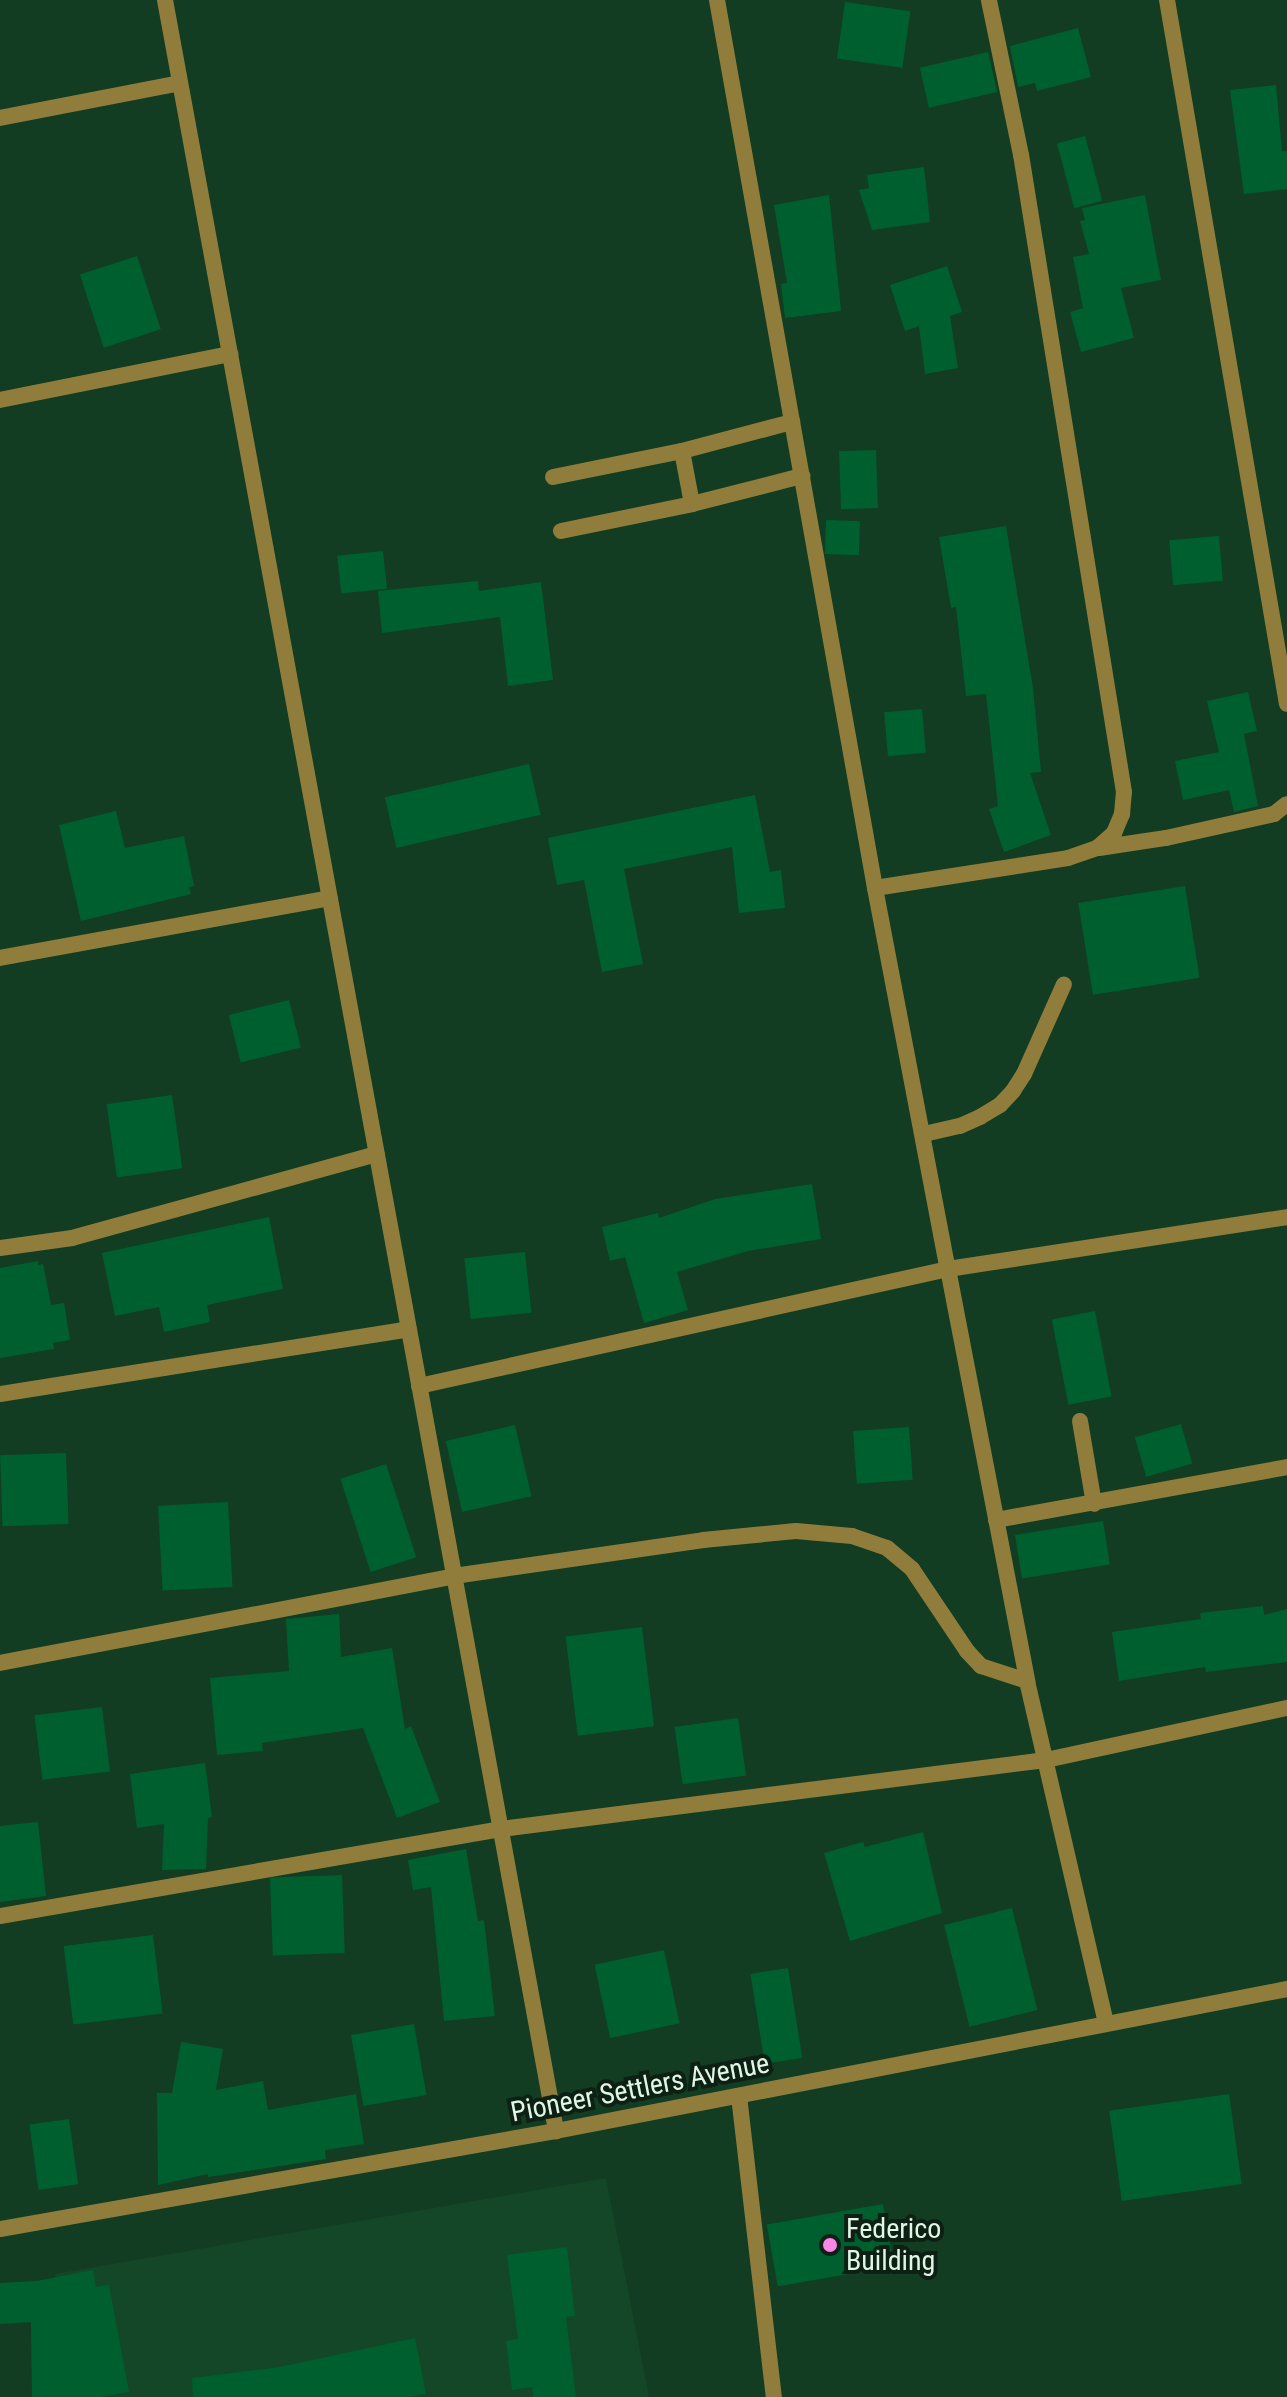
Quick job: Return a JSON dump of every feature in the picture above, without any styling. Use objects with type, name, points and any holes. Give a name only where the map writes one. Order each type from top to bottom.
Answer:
[{"type":"street","points":[[165,0],[556,2131]]},
{"type":"street","points":[[717,0],[875,888],[996,1520],[1027,1681],[1106,2022]]},
{"type":"street","points":[[989,0],[1021,155],[1124,792],[1122,814],[1114,833],[1097,848]]},
{"type":"street","points":[[1167,0],[1287,704]]},
{"type":"street","points":[[0,118],[180,83]]},
{"type":"street","points":[[0,400],[230,354]]},
{"type":"street","points":[[553,477],[682,451],[792,422]]},
{"type":"street","points":[[682,451],[692,504]]},
{"type":"street","points":[[561,531],[692,504],[802,476]]},
{"type":"street","points":[[875,888],[1068,858],[1097,848],[1166,838],[1274,814],[1287,804]]},
{"type":"street","points":[[0,958],[330,898]]},
{"type":"street","points":[[924,1134],[970,1121],[1000,1105],[1013,1091],[1064,984]]},
{"type":"street","points":[[0,1248],[72,1238],[377,1154]]},
{"type":"street","points":[[419,1386],[948,1269],[1287,1217]]},
{"type":"street","points":[[0,1394],[409,1329]]},
{"type":"street","points":[[1080,1421],[1094,1504]]},
{"type":"street","points":[[996,1520],[1287,1467]]},
{"type":"street","points":[[0,1663],[454,1576],[719,1538],[796,1531],[852,1536],[887,1548],[912,1569],[967,1651],[981,1666],[1027,1681]]},
{"type":"street","points":[[0,1916],[501,1829],[1046,1760],[1287,1708]]},
{"type":"street","name":"Pioneer Settlers Avenue","points":[[0,2229],[556,2131],[1287,1989]]},
{"type":"street","points":[[739,2096],[774,2397]]},
{"type":"shaded area","points":[[606,2178],[649,2397],[80,2397],[55,2274]]},
{"type":"building","points":[[845,2],[910,11],[902,68],[837,58]]},
{"type":"building","points":[[1078,28],[1091,77],[1037,91],[1035,83],[1018,87],[1010,46]]},
{"type":"building","points":[[988,52],[997,92],[929,108],[920,68]]},
{"type":"building","points":[[1276,85],[1282,151],[1287,151],[1287,189],[1244,194],[1230,90]]},
{"type":"building","points":[[1085,136],[1102,201],[1074,208],[1057,144]]},
{"type":"building","points":[[924,167],[930,222],[872,230],[859,190],[869,188],[867,175]]},
{"type":"building","points":[[829,195],[841,311],[785,318],[781,284],[787,283],[774,205]]},
{"type":"building","points":[[1145,195],[1161,280],[1121,288],[1134,338],[1081,352],[1070,312],[1083,308],[1073,257],[1089,254],[1080,221],[1085,220],[1082,208]]},
{"type":"building","points":[[137,256],[161,329],[104,348],[80,275]]},
{"type":"building","points":[[947,266],[962,312],[950,316],[958,368],[925,374],[919,326],[905,331],[890,285]]},
{"type":"building","points":[[876,450],[878,508],[841,509],[839,451]]},
{"type":"building","points":[[826,520],[860,521],[859,555],[825,554]]},
{"type":"building","points":[[1006,526],[1033,688],[1041,772],[1030,773],[1051,835],[1004,852],[989,809],[998,806],[986,694],[966,696],[956,607],[951,608],[939,537]]},
{"type":"building","points":[[1219,536],[1223,581],[1173,585],[1169,540]]},
{"type":"building","points":[[383,551],[387,589],[341,594],[337,556]]},
{"type":"building","points":[[478,581],[479,591],[541,582],[553,680],[508,686],[500,617],[382,633],[378,591]]},
{"type":"building","points":[[1248,692],[1257,731],[1244,734],[1258,806],[1234,812],[1229,790],[1183,800],[1175,761],[1219,752],[1207,701]]},
{"type":"building","points":[[922,709],[926,753],[888,756],[884,712]]},
{"type":"building","points":[[529,764],[541,815],[396,848],[385,797]]},
{"type":"building","points":[[755,795],[770,872],[781,870],[785,908],[739,913],[732,847],[624,869],[643,964],[602,972],[584,880],[557,885],[548,838]]},
{"type":"building","points":[[116,811],[125,848],[184,836],[194,886],[189,887],[191,894],[81,921],[59,825]]},
{"type":"building","points":[[1185,886],[1200,978],[1093,995],[1078,903]]},
{"type":"building","points":[[289,1000],[301,1048],[241,1063],[229,1015]]},
{"type":"building","points":[[172,1095],[182,1168],[117,1177],[107,1104]]},
{"type":"building","points":[[812,1184],[821,1239],[748,1251],[677,1272],[688,1310],[644,1323],[625,1257],[610,1261],[602,1227],[658,1213],[659,1218],[715,1199]]},
{"type":"building","points":[[269,1217],[283,1289],[207,1305],[210,1322],[164,1332],[159,1307],[115,1316],[102,1253]]},
{"type":"building","points":[[525,1252],[531,1313],[471,1319],[464,1258]]},
{"type":"building","points":[[38,1261],[38,1265],[43,1264],[51,1305],[64,1303],[70,1340],[53,1343],[54,1349],[0,1358],[0,1268]]},
{"type":"building","points":[[1095,1311],[1112,1396],[1068,1405],[1052,1319]]},
{"type":"building","points":[[1181,1424],[1192,1463],[1146,1477],[1135,1437]]},
{"type":"building","points":[[515,1425],[531,1496],[462,1512],[446,1441]]},
{"type":"building","points":[[909,1427],[913,1480],[857,1484],[853,1431]]},
{"type":"building","points":[[66,1453],[68,1524],[3,1526],[0,1455]]},
{"type":"building","points":[[386,1464],[416,1557],[371,1572],[340,1479]]},
{"type":"building","points":[[228,1502],[232,1587],[163,1591],[158,1506]]},
{"type":"building","points":[[1103,1521],[1110,1564],[1022,1578],[1015,1535]]},
{"type":"building","points":[[1263,1606],[1264,1615],[1287,1609],[1287,1662],[1206,1672],[1205,1667],[1119,1681],[1112,1632],[1201,1619],[1200,1613]]},
{"type":"building","points":[[339,1614],[341,1657],[392,1648],[405,1729],[411,1726],[440,1802],[397,1818],[363,1728],[262,1743],[263,1751],[217,1755],[210,1678],[289,1671],[286,1619]]},
{"type":"building","points":[[642,1627],[654,1726],[578,1736],[566,1636]]},
{"type":"building","points":[[102,1707],[110,1772],[42,1780],[35,1715]]},
{"type":"building","points":[[738,1718],[746,1775],[683,1784],[675,1727]]},
{"type":"building","points":[[205,1763],[212,1817],[208,1818],[206,1869],[162,1870],[164,1824],[137,1828],[130,1774]]},
{"type":"building","points":[[38,1822],[46,1896],[0,1902],[0,1826]]},
{"type":"building","points":[[923,1832],[942,1913],[850,1941],[824,1853],[863,1842],[865,1847]]},
{"type":"building","points":[[466,1849],[478,1921],[484,1920],[495,2016],[444,2021],[431,1887],[413,1890],[408,1860]]},
{"type":"building","points":[[342,1875],[345,1953],[273,1955],[270,1878]]},
{"type":"building","points":[[1012,1908],[1037,2010],[969,2027],[944,1925]]},
{"type":"building","points":[[153,1935],[163,2013],[73,2024],[64,1946]]},
{"type":"building","points":[[664,1950],[680,2023],[610,2038],[595,1965]]},
{"type":"building","points":[[788,1968],[802,2058],[765,2064],[750,1974]]},
{"type":"building","points":[[414,2024],[427,2095],[363,2106],[351,2035]]},
{"type":"building","points":[[181,2042],[223,2049],[216,2090],[263,2081],[268,2110],[356,2094],[364,2144],[325,2150],[326,2159],[208,2177],[208,2174],[158,2185],[157,2093],[172,2093]]},
{"type":"building","points":[[1229,2094],[1242,2184],[1122,2201],[1109,2111]]},
{"type":"building","points":[[69,2119],[78,2184],[39,2190],[29,2125]]},
{"type":"building","name":"Federico Building","points":[[883,2204],[894,2266],[778,2287],[767,2224]]},
{"type":"building","points":[[567,2247],[575,2316],[566,2317],[576,2397],[533,2397],[532,2387],[512,2390],[506,2341],[518,2339],[507,2255]]},
{"type":"building","points":[[93,2270],[96,2287],[109,2285],[129,2392],[101,2397],[32,2397],[31,2322],[0,2324],[0,2283],[37,2281]]},
{"type":"building","points":[[415,2338],[426,2394],[409,2397],[193,2397],[192,2378],[280,2367]]},
{"type":"place","name":"Federico Building","points":[[830,2245]]}]
